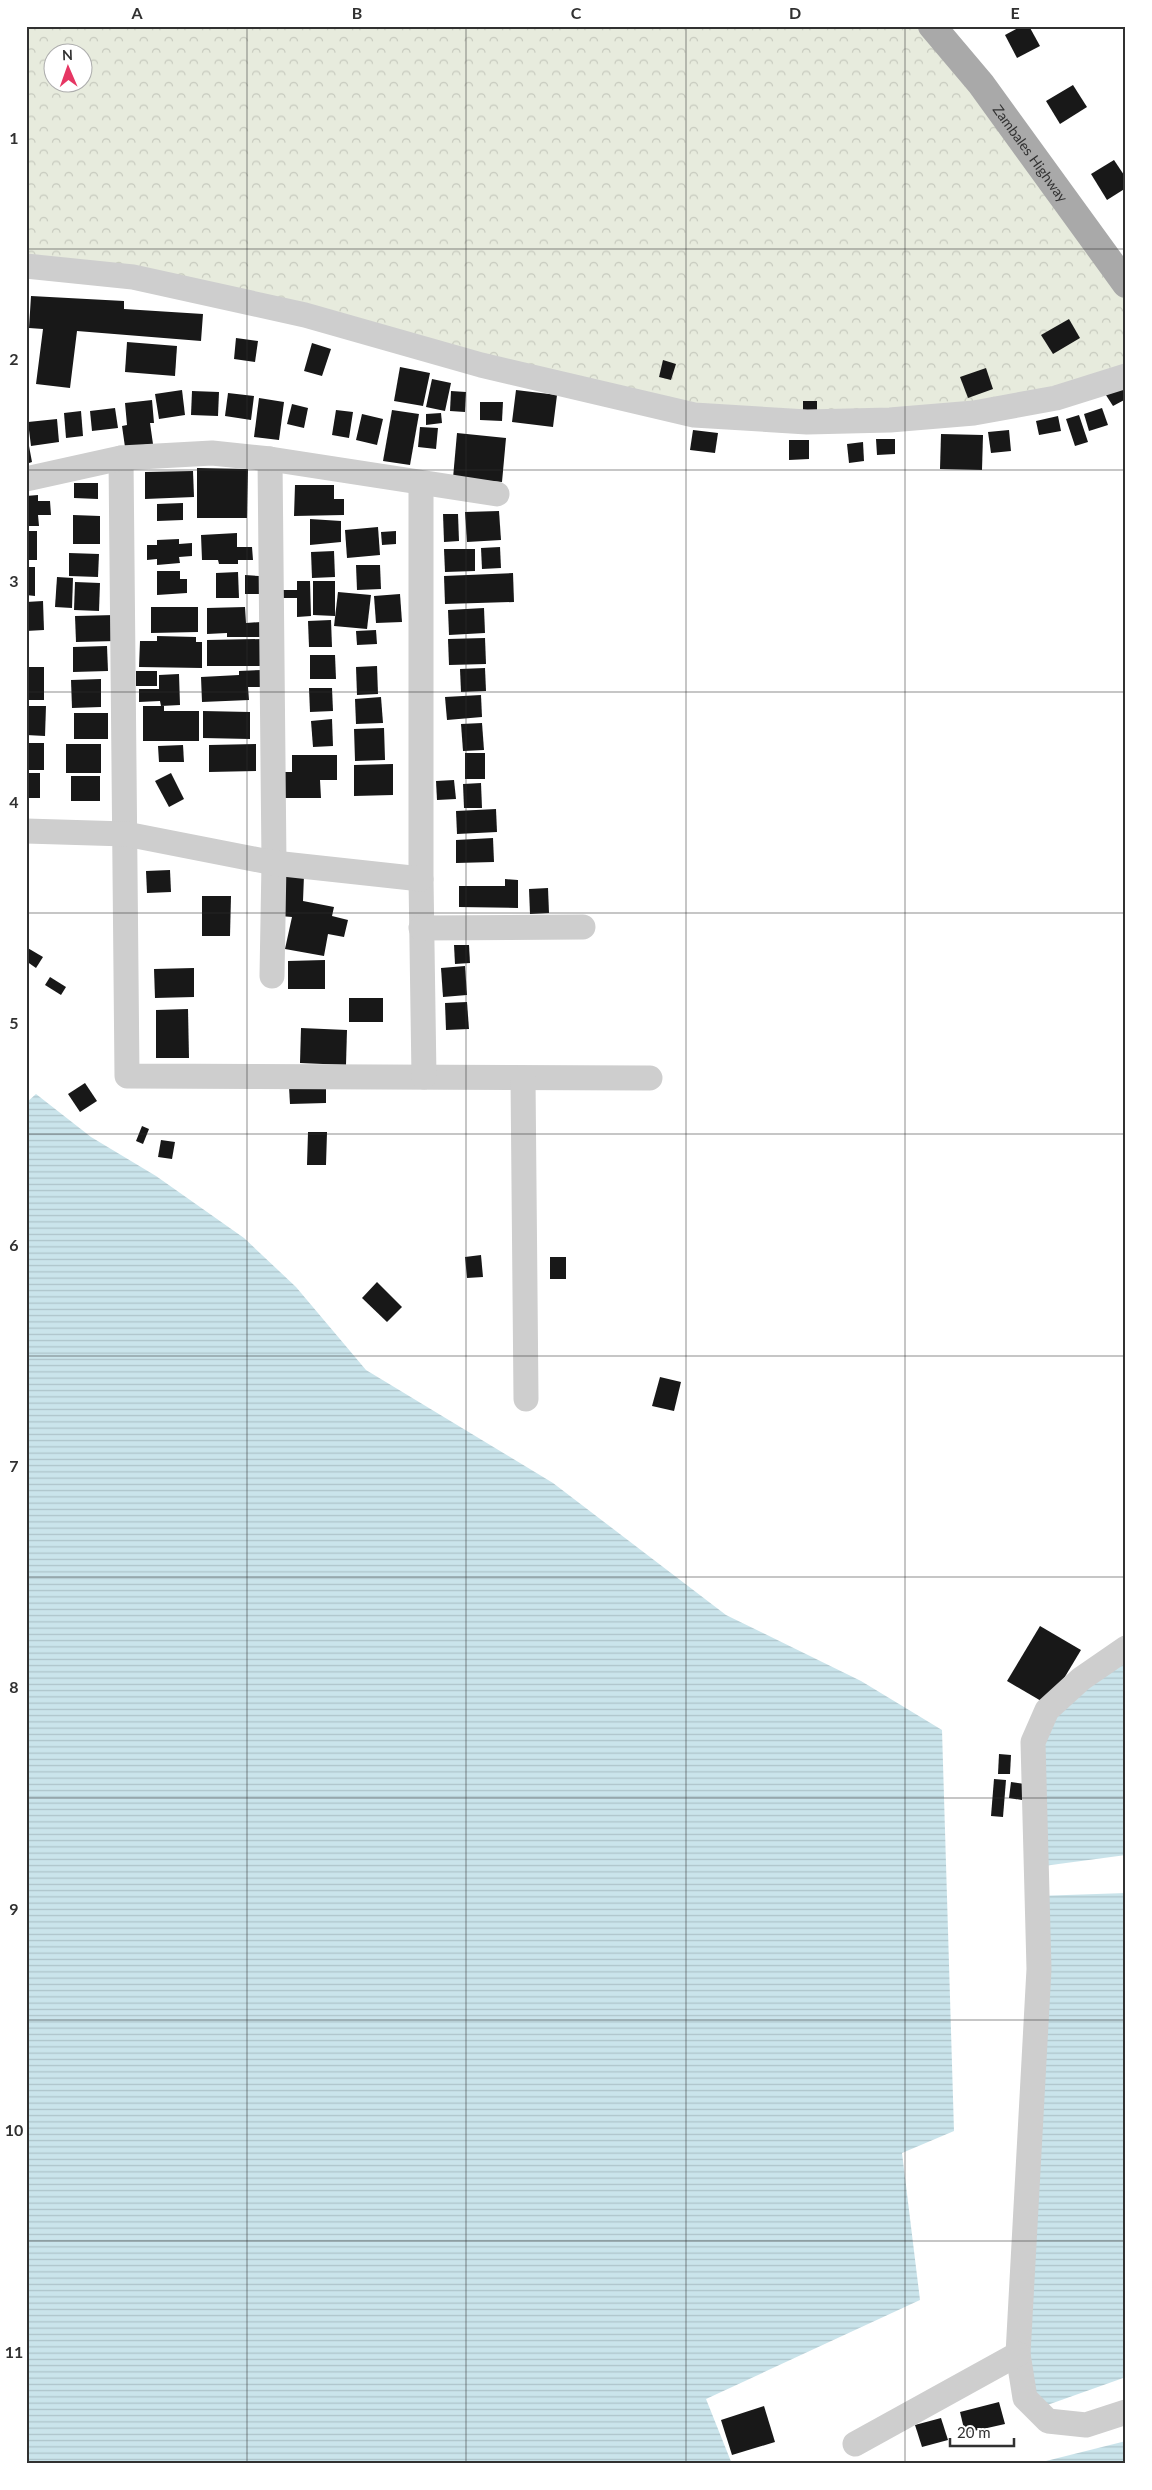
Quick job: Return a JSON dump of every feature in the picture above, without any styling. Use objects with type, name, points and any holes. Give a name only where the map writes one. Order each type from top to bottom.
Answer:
[{"type":"main road","name":"Zambales Highway","points":[[932,26],[981,84],[1126,284]]},
{"type":"street","points":[[26,266],[133,277],[305,315],[481,365],[694,415],[808,422],[890,420],[974,413],[1056,398],[1126,376]]},
{"type":"street","points":[[26,480],[121,458],[212,452],[270,459],[420,484],[497,494]]},
{"type":"street","points":[[121,458],[127,1076],[650,1078]]},
{"type":"street","points":[[270,459],[274,863],[272,976]]},
{"type":"street","points":[[420,484],[421,879],[424,1077]]},
{"type":"street","points":[[26,831],[126,834],[274,863],[421,879]]},
{"type":"street","points":[[422,928],[583,927]]},
{"type":"street","points":[[523,1078],[526,1399]]},
{"type":"street","points":[[1126,1648],[1081,1679],[1047,1710],[1034,1742],[1039,1969],[1018,2354],[1025,2398],[1048,2421],[1086,2425],[1126,2412]]},
{"type":"street","points":[[855,2444],[1018,2354]]},
{"type":"green space","points":[[26,26],[932,26],[1126,284],[1126,376],[974,413],[694,415],[481,365],[26,266]]},
{"type":"water","points":[[36,1094],[91,1137],[156,1176],[244,1238],[296,1287],[366,1370],[553,1483],[726,1615],[861,1681],[942,1730],[954,2131],[902,2153],[920,2300],[706,2399],[732,2464],[26,2464],[26,1103]]},
{"type":"water","points":[[1126,1648],[1126,1855],[1036,1867],[1047,1710]]},
{"type":"water","points":[[1126,1893],[1126,2377],[1036,2409],[1018,2354],[1037,1896]]},
{"type":"water","points":[[1126,2441],[1126,2464],[1034,2464]]},
{"type":"building","points":[[1022,26],[1029,26],[1040,46],[1017,58],[1005,35]]},
{"type":"building","points":[[1073,85],[1087,107],[1060,124],[1046,101]]},
{"type":"building","points":[[1114,160],[1126,178],[1126,188],[1107,200],[1091,174]]},
{"type":"building","points":[[31,296],[124,301],[124,309],[203,314],[201,341],[77,331],[70,388],[36,384],[43,329],[29,328]]},
{"type":"building","points":[[1069,319],[1080,338],[1053,354],[1041,335]]},
{"type":"building","points":[[236,338],[258,341],[255,362],[234,359]]},
{"type":"building","points":[[127,342],[177,346],[175,376],[125,372]]},
{"type":"building","points":[[312,343],[331,349],[322,376],[304,371]]},
{"type":"building","points":[[663,360],[676,364],[671,380],[659,377]]},
{"type":"building","points":[[400,367],[430,373],[423,406],[394,401]]},
{"type":"building","points":[[986,368],[993,389],[968,398],[960,377]]},
{"type":"building","points":[[432,379],[451,383],[445,411],[426,407]]},
{"type":"building","points":[[1126,387],[1126,399],[1113,406],[1104,392]]},
{"type":"building","points":[[182,390],[185,415],[159,419],[155,394]]},
{"type":"building","points":[[516,390],[557,395],[553,427],[512,422]]},
{"type":"building","points":[[192,391],[219,392],[218,416],[191,415]]},
{"type":"building","points":[[451,391],[466,392],[465,412],[450,411]]},
{"type":"building","points":[[228,393],[254,396],[251,420],[225,416]]},
{"type":"building","points":[[259,398],[284,402],[279,440],[254,437]]},
{"type":"building","points":[[152,400],[154,423],[150,423],[153,444],[125,447],[122,426],[127,425],[125,403]]},
{"type":"building","points":[[803,401],[817,401],[817,411],[803,412]]},
{"type":"building","points":[[480,402],[503,402],[502,421],[480,420]]},
{"type":"building","points":[[292,404],[308,408],[304,428],[287,424]]},
{"type":"building","points":[[115,408],[118,428],[92,431],[90,411]]},
{"type":"building","points":[[1102,408],[1108,425],[1089,431],[1084,414]]},
{"type":"building","points":[[336,410],[353,412],[349,438],[332,435]]},
{"type":"building","points":[[392,410],[419,414],[410,465],[383,461]]},
{"type":"building","points":[[81,411],[83,436],[66,438],[64,413]]},
{"type":"building","points":[[441,413],[442,423],[426,425],[426,414]]},
{"type":"building","points":[[362,414],[383,419],[377,445],[356,440]]},
{"type":"building","points":[[1079,415],[1088,442],[1075,446],[1066,419]]},
{"type":"building","points":[[1058,416],[1061,431],[1039,435],[1036,421]]},
{"type":"building","points":[[57,419],[59,442],[31,446],[28,422]]},
{"type":"building","points":[[420,427],[438,428],[436,449],[418,447]]},
{"type":"building","points":[[693,430],[718,433],[715,453],[690,450]]},
{"type":"building","points":[[1009,430],[1011,451],[991,453],[988,432]]},
{"type":"building","points":[[457,433],[506,438],[502,482],[453,478]]},
{"type":"building","points":[[941,434],[983,435],[982,470],[940,469]]},
{"type":"building","points":[[876,439],[895,439],[895,454],[877,455]]},
{"type":"building","points":[[789,440],[809,440],[809,459],[789,460]]},
{"type":"building","points":[[863,442],[864,461],[849,463],[847,444]]},
{"type":"building","points":[[26,446],[29,446],[32,462],[26,464]]},
{"type":"building","points":[[197,468],[248,469],[247,518],[197,518]]},
{"type":"building","points":[[193,471],[194,497],[145,499],[145,472]]},
{"type":"building","points":[[74,483],[98,483],[98,499],[74,498]]},
{"type":"building","points":[[295,485],[334,485],[334,499],[344,499],[344,515],[294,516]]},
{"type":"building","points":[[38,495],[38,501],[50,501],[51,515],[38,515],[39,526],[26,526],[26,496]]},
{"type":"building","points":[[183,503],[183,520],[157,521],[157,504]]},
{"type":"building","points":[[499,511],[501,540],[467,542],[465,512]]},
{"type":"building","points":[[443,514],[458,514],[459,541],[444,542]]},
{"type":"building","points":[[73,515],[100,516],[100,544],[73,544]]},
{"type":"building","points":[[310,519],[341,521],[341,542],[310,545]]},
{"type":"building","points":[[378,527],[380,555],[347,558],[345,530]]},
{"type":"building","points":[[26,531],[37,531],[37,560],[26,560]]},
{"type":"building","points":[[396,531],[396,544],[382,545],[381,532]]},
{"type":"building","points":[[237,533],[237,547],[252,547],[253,560],[238,560],[238,564],[219,564],[218,560],[202,560],[201,535]]},
{"type":"building","points":[[179,539],[179,544],[192,543],[192,556],[179,557],[180,563],[157,565],[157,559],[147,560],[147,545],[157,545],[157,540]]},
{"type":"building","points":[[500,547],[501,568],[482,569],[481,548]]},
{"type":"building","points":[[444,549],[475,549],[475,571],[445,572]]},
{"type":"building","points":[[334,551],[335,577],[312,578],[311,552]]},
{"type":"building","points":[[69,553],[99,554],[98,577],[69,576]]},
{"type":"building","points":[[356,565],[380,565],[381,589],[357,590]]},
{"type":"building","points":[[26,567],[35,567],[35,596],[26,595]]},
{"type":"building","points":[[157,571],[180,571],[180,579],[187,579],[187,593],[157,595]]},
{"type":"building","points":[[238,572],[239,598],[216,598],[216,573]]},
{"type":"building","points":[[513,573],[514,602],[445,604],[444,576]]},
{"type":"building","points":[[245,575],[259,576],[259,594],[245,594]]},
{"type":"building","points":[[57,577],[73,578],[72,608],[55,607]]},
{"type":"building","points":[[297,581],[310,581],[311,616],[297,617],[297,598],[280,598],[280,590],[297,590]]},
{"type":"building","points":[[313,581],[335,581],[335,616],[313,615]]},
{"type":"building","points":[[75,582],[100,583],[99,611],[74,610]]},
{"type":"building","points":[[338,592],[371,595],[367,629],[334,626]]},
{"type":"building","points":[[400,594],[402,622],[376,623],[374,596]]},
{"type":"building","points":[[43,601],[44,630],[26,631],[26,602]]},
{"type":"building","points":[[151,607],[198,607],[198,632],[151,633]]},
{"type":"building","points":[[245,607],[246,623],[261,622],[261,637],[227,637],[227,633],[207,634],[207,608]]},
{"type":"building","points":[[484,608],[485,633],[449,635],[448,610]]},
{"type":"building","points":[[115,615],[116,641],[76,642],[75,616]]},
{"type":"building","points":[[331,620],[332,647],[309,647],[308,621]]},
{"type":"building","points":[[376,630],[377,644],[357,645],[356,631]]},
{"type":"building","points":[[157,636],[196,637],[196,642],[202,642],[202,668],[139,667],[140,641],[157,641]]},
{"type":"building","points":[[485,638],[486,664],[449,665],[448,639]]},
{"type":"building","points":[[262,639],[262,666],[207,666],[207,640]]},
{"type":"building","points":[[107,646],[108,671],[73,672],[73,647]]},
{"type":"building","points":[[310,655],[335,655],[336,679],[310,679]]},
{"type":"building","points":[[377,666],[378,694],[357,695],[356,667]]},
{"type":"building","points":[[26,667],[44,667],[44,700],[26,700]]},
{"type":"building","points":[[485,668],[486,691],[461,692],[460,669]]},
{"type":"building","points":[[262,670],[262,687],[248,687],[249,700],[202,702],[201,677],[239,675],[239,671]]},
{"type":"building","points":[[136,671],[157,671],[157,686],[136,686]]},
{"type":"building","points":[[179,674],[180,705],[161,706],[160,701],[139,702],[139,689],[159,689],[159,675]]},
{"type":"building","points":[[101,679],[101,707],[72,708],[71,680]]},
{"type":"building","points":[[309,688],[332,688],[333,711],[310,712]]},
{"type":"building","points":[[481,695],[482,717],[447,720],[445,697]]},
{"type":"building","points":[[381,697],[383,723],[356,724],[355,699]]},
{"type":"building","points":[[26,706],[46,706],[45,736],[26,735]]},
{"type":"building","points":[[143,706],[164,706],[164,711],[199,711],[199,741],[143,741]]},
{"type":"building","points":[[203,711],[250,712],[250,739],[203,738]]},
{"type":"building","points":[[74,713],[108,713],[108,739],[74,739]]},
{"type":"building","points":[[332,719],[333,746],[313,747],[311,721]]},
{"type":"building","points":[[482,723],[484,750],[463,751],[461,724]]},
{"type":"building","points":[[384,728],[385,760],[355,761],[354,729]]},
{"type":"building","points":[[26,743],[44,743],[44,770],[26,770]]},
{"type":"building","points":[[66,744],[101,744],[101,773],[66,773]]},
{"type":"building","points":[[256,744],[256,771],[209,772],[209,745]]},
{"type":"building","points":[[183,745],[184,762],[159,762],[158,746]]},
{"type":"building","points":[[465,753],[485,753],[485,779],[465,779]]},
{"type":"building","points":[[292,755],[337,755],[337,780],[320,780],[321,798],[285,798],[285,772],[292,772]]},
{"type":"building","points":[[393,764],[393,795],[354,796],[354,765]]},
{"type":"building","points":[[26,773],[40,773],[40,798],[26,798]]},
{"type":"building","points":[[171,773],[184,799],[169,807],[155,781]]},
{"type":"building","points":[[71,776],[100,776],[100,801],[71,801]]},
{"type":"building","points":[[454,780],[456,799],[437,800],[436,781]]},
{"type":"building","points":[[481,783],[482,808],[464,808],[463,784]]},
{"type":"building","points":[[496,809],[497,832],[457,834],[456,811]]},
{"type":"building","points":[[493,838],[494,862],[456,863],[456,840]]},
{"type":"building","points":[[170,870],[171,892],[147,893],[146,871]]},
{"type":"building","points":[[280,874],[304,875],[303,901],[334,907],[332,916],[348,920],[344,937],[328,934],[324,956],[285,949],[292,917],[280,916]]},
{"type":"building","points":[[505,879],[518,880],[518,908],[459,907],[459,886],[505,886]]},
{"type":"building","points":[[548,888],[549,913],[530,914],[529,889]]},
{"type":"building","points":[[202,896],[231,896],[230,936],[202,936]]},
{"type":"building","points":[[454,945],[469,945],[470,963],[455,964]]},
{"type":"building","points":[[26,947],[43,957],[36,968],[26,961]]},
{"type":"building","points":[[325,960],[325,989],[288,989],[288,961]]},
{"type":"building","points":[[465,966],[467,995],[443,997],[441,968]]},
{"type":"building","points":[[194,968],[194,997],[155,998],[154,969]]},
{"type":"building","points":[[50,977],[66,987],[61,995],[45,985]]},
{"type":"building","points":[[349,998],[383,998],[383,1022],[349,1022]]},
{"type":"building","points":[[467,1002],[469,1029],[446,1030],[445,1003]]},
{"type":"building","points":[[188,1009],[189,1058],[156,1058],[156,1010]]},
{"type":"building","points":[[301,1028],[347,1030],[346,1065],[300,1063]]},
{"type":"building","points":[[85,1083],[97,1101],[80,1112],[68,1094]]},
{"type":"building","points":[[326,1086],[326,1103],[290,1104],[289,1087]]},
{"type":"building","points":[[142,1126],[149,1129],[143,1144],[136,1141]]},
{"type":"building","points":[[308,1132],[327,1132],[326,1165],[307,1165]]},
{"type":"building","points":[[161,1140],[175,1142],[172,1159],[158,1157]]},
{"type":"building","points":[[481,1255],[483,1277],[467,1278],[465,1257]]},
{"type":"building","points":[[550,1257],[566,1257],[566,1279],[550,1279]]},
{"type":"building","points":[[377,1282],[402,1307],[387,1322],[362,1298]]},
{"type":"building","points":[[660,1377],[681,1382],[674,1411],[652,1406]]},
{"type":"building","points":[[1040,1626],[1081,1650],[1048,1705],[1007,1681]]},
{"type":"building","points":[[999,1754],[1011,1755],[1010,1774],[998,1774]]},
{"type":"building","points":[[994,1779],[1006,1780],[1003,1817],[991,1816]]},
{"type":"building","points":[[1011,1782],[1025,1784],[1022,1800],[1009,1798]]},
{"type":"building","points":[[999,2402],[1005,2424],[965,2433],[960,2412]]},
{"type":"building","points":[[764,2406],[775,2442],[732,2455],[721,2420]]},
{"type":"building","points":[[941,2418],[948,2440],[922,2447],[915,2425]]}]
